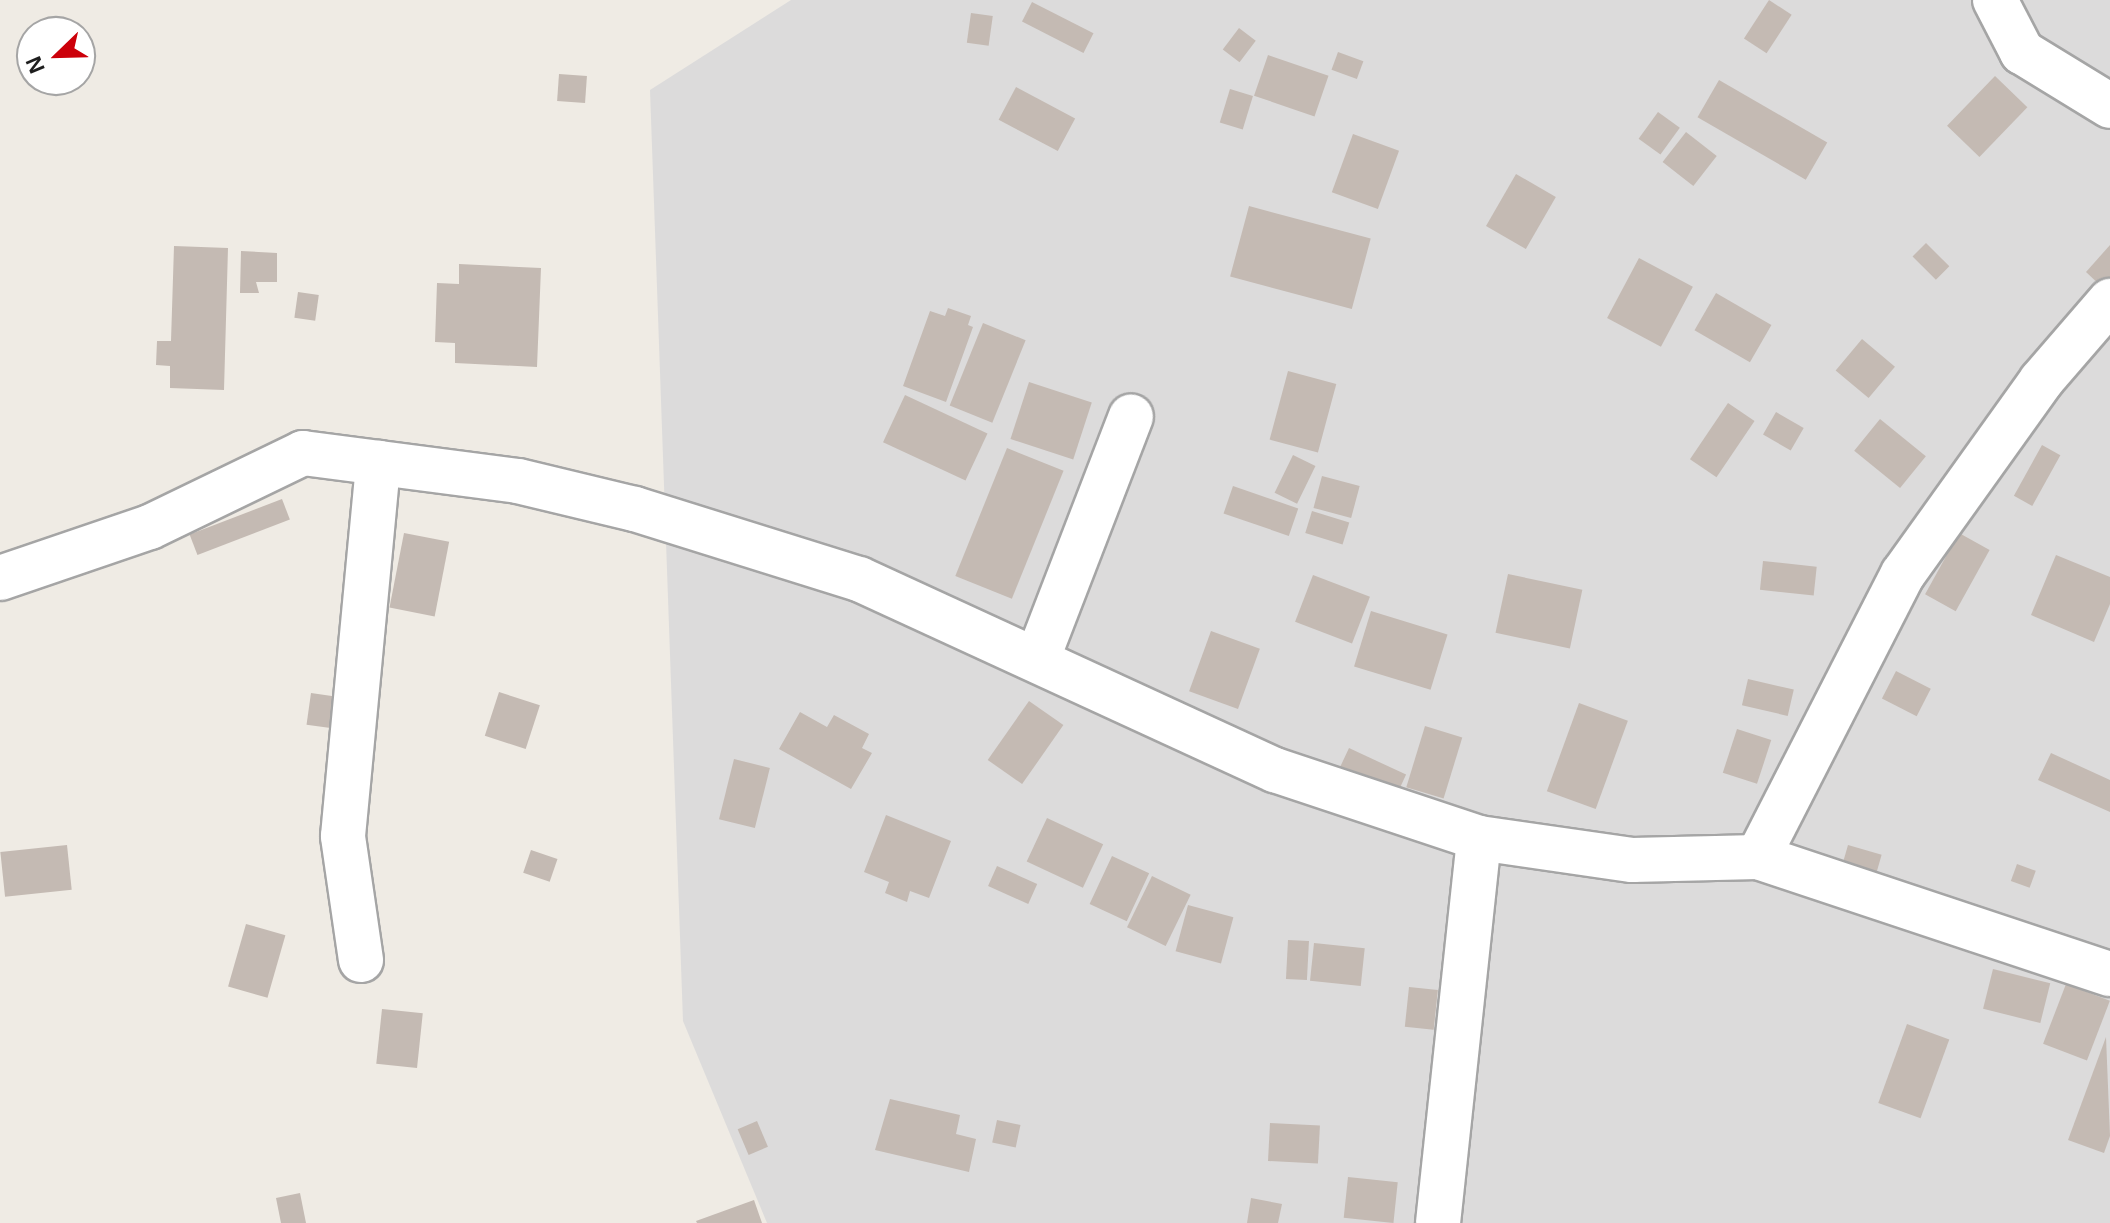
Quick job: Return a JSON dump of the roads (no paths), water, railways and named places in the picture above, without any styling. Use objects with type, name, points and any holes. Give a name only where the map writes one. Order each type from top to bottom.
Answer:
[{"type":"street","points":[[1995,0],[2022,52],[2110,106]]},
{"type":"street","points":[[1758,857],[1903,574],[2041,381],[2110,301]]},
{"type":"street","points":[[1037,660],[1131,417]]},
{"type":"street","points":[[0,578],[150,527],[303,453],[518,481],[635,509],[859,579],[1275,770],[1479,838],[1632,860],[1758,857],[2110,974]]},
{"type":"street","points":[[361,960],[343,836],[378,463]]},
{"type":"street","points":[[1438,1223],[1479,838]]}]
